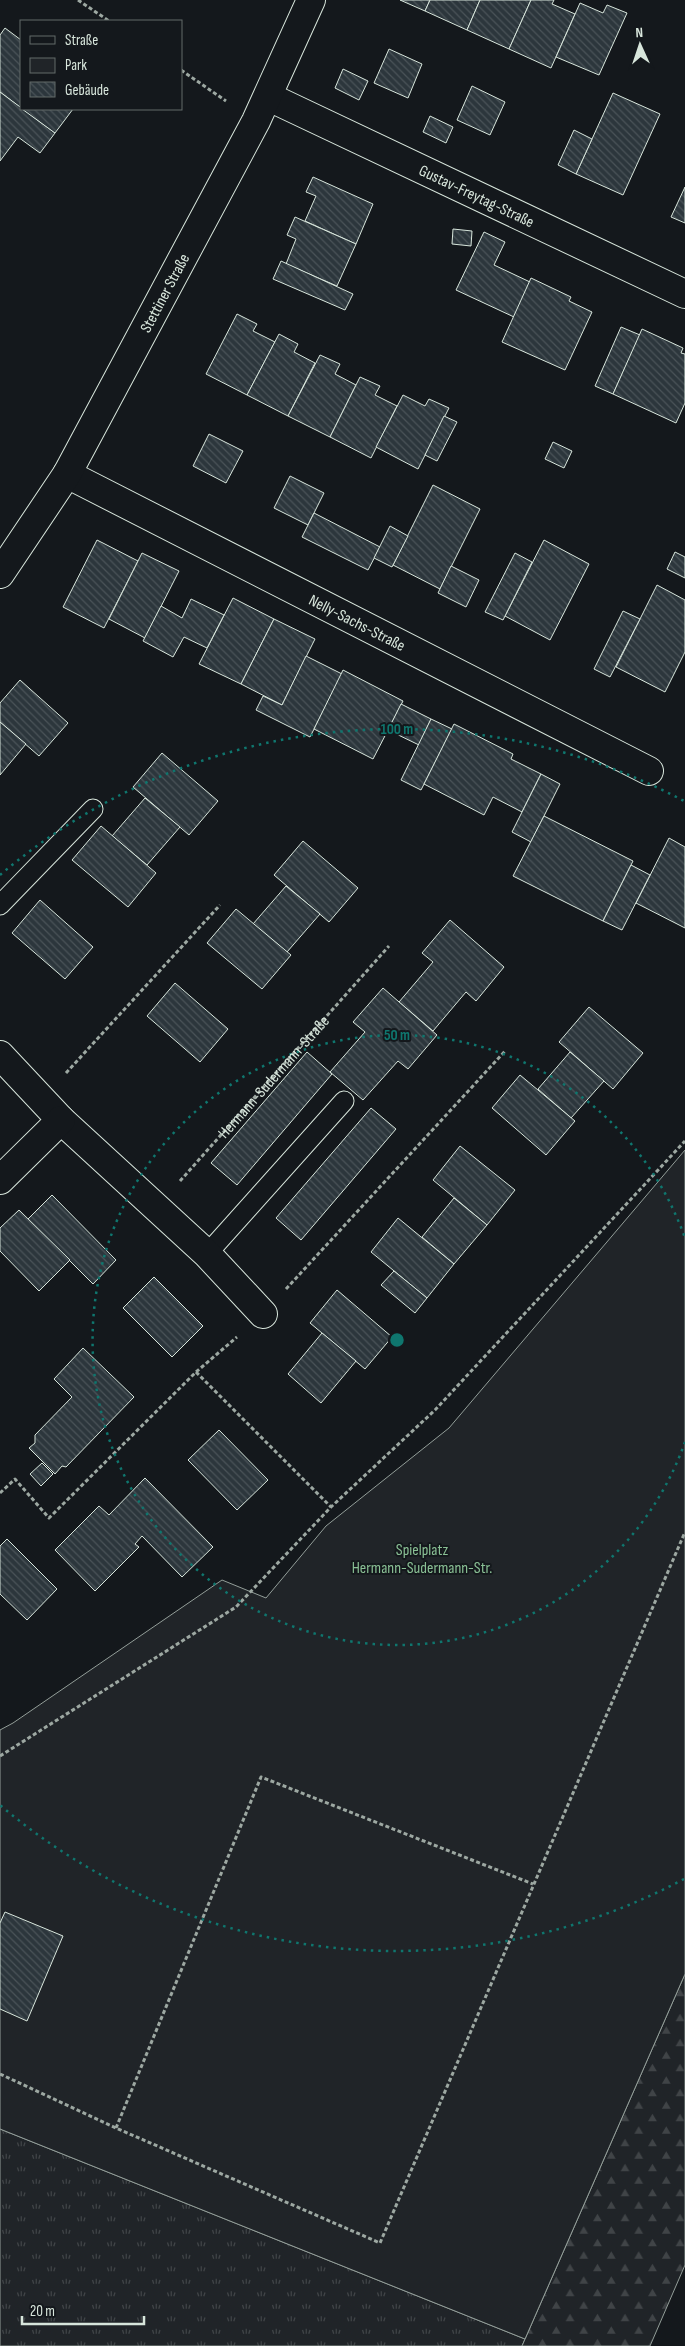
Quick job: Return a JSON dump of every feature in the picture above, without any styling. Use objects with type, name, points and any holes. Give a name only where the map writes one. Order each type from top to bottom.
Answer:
[{"type":"street","name":"Stettiner Straße","points":[[0,574],[67,474],[256,121],[310,0]]},
{"type":"street","name":"Gustav-Freytag-Straße","points":[[268,97],[685,294]]},
{"type":"street","name":"Nelly-Sachs-Straße","points":[[67,474],[649,771]]},
{"type":"street","points":[[0,1055],[61,1120],[207,1254],[263,1314]]},
{"type":"street","points":[[0,1180],[61,1120]]},
{"type":"lane","points":[[0,905],[93,809]]},
{"type":"lane","points":[[207,1254],[344,1101]]},
{"type":"path","points":[[78,0],[108,20]]},
{"type":"path","points":[[182,71],[256,121]]},
{"type":"path","points":[[42,1100],[220,905]]},
{"type":"path","name":"Hermann-Sudermann-Straße","points":[[156,1207],[389,946]]},
{"type":"path","points":[[0,1756],[236,1607],[331,1508],[435,1410],[685,1141]]},
{"type":"path","points":[[196,1372],[331,1508]]},
{"type":"path","points":[[0,2074],[116,2128],[380,2244],[685,1532]]},
{"type":"path","points":[[116,2128],[261,1777],[534,1884]]},
{"type":"green space","name":"Spielplatz Hermann-Sudermann-Str.","points":[[685,1150],[685,1974],[525,2339],[0,2129],[0,1730],[222,1580],[266,1598],[326,1526],[449,1428]]},
{"type":"green space","points":[[685,1974],[685,2265],[650,2346],[522,2346]]},
{"type":"green space","points":[[0,2129],[525,2339],[522,2346],[0,2346]]},
{"type":"building","points":[[400,0],[430,0],[425,11]]},
{"type":"building","points":[[430,0],[480,0],[467,30],[425,11]]},
{"type":"building","points":[[480,0],[531,0],[509,49],[467,30]]},
{"type":"building","points":[[531,0],[554,0],[552,4],[575,14],[551,68],[509,49]]},
{"type":"building","points":[[580,3],[603,13],[607,5],[627,13],[599,75],[556,57]]},
{"type":"building","points":[[5,28],[20,39],[20,107],[0,92],[0,35]]},
{"type":"building","points":[[389,49],[422,64],[408,98],[374,83]]},
{"type":"building","points":[[343,69],[368,81],[359,100],[335,88]]},
{"type":"building","points":[[472,86],[505,102],[490,135],[457,120]]},
{"type":"building","points":[[0,92],[20,107],[20,110],[24,110],[55,133],[40,153],[18,137],[0,161]]},
{"type":"building","points":[[613,93],[660,114],[623,195],[576,174]]},
{"type":"building","points":[[23,110],[72,110],[55,133]]},
{"type":"building","points":[[430,116],[453,127],[446,143],[423,132]]},
{"type":"building","points":[[574,130],[592,139],[576,174],[558,165]]},
{"type":"building","points":[[313,177],[373,204],[356,244],[305,221],[316,196],[306,192]]},
{"type":"building","points":[[685,187],[685,223],[671,217]]},
{"type":"building","points":[[295,217],[356,244],[337,286],[286,264],[296,239],[287,235]]},
{"type":"building","points":[[453,229],[472,231],[471,246],[452,244]]},
{"type":"building","points":[[484,232],[505,242],[494,265],[530,282],[514,317],[456,290]]},
{"type":"building","points":[[281,261],[353,294],[345,310],[273,279]]},
{"type":"building","points":[[531,278],[571,297],[569,301],[592,312],[565,370],[502,342]]},
{"type":"building","points":[[237,314],[257,324],[253,331],[275,342],[247,395],[206,374]]},
{"type":"building","points":[[621,327],[640,335],[613,394],[595,386]]},
{"type":"building","points":[[642,329],[683,348],[681,353],[685,354],[685,403],[676,423],[613,394]]},
{"type":"building","points":[[279,334],[298,344],[294,352],[315,363],[288,416],[247,395]]},
{"type":"building","points":[[320,355],[340,364],[335,374],[356,385],[330,437],[288,416]]},
{"type":"building","points":[[360,377],[380,386],[375,395],[397,406],[371,458],[330,437]]},
{"type":"building","points":[[403,395],[425,406],[429,399],[449,408],[418,469],[376,447]]},
{"type":"building","points":[[444,416],[457,422],[437,461],[425,455]]},
{"type":"building","points":[[209,434],[243,451],[226,483],[193,466]]},
{"type":"building","points":[[553,442],[572,451],[564,468],[545,459]]},
{"type":"building","points":[[290,476],[324,493],[308,525],[274,508]]},
{"type":"building","points":[[433,485],[480,509],[440,589],[393,565]]},
{"type":"building","points":[[314,513],[380,547],[368,570],[302,537]]},
{"type":"building","points":[[390,526],[408,536],[392,567],[374,558]]},
{"type":"building","points":[[97,540],[138,561],[104,628],[63,607]]},
{"type":"building","points":[[544,540],[589,564],[550,640],[505,616]]},
{"type":"building","points":[[675,552],[685,557],[685,578],[667,569]]},
{"type":"building","points":[[142,553],[179,571],[145,638],[109,619]]},
{"type":"building","points":[[515,553],[532,562],[503,620],[485,612]]},
{"type":"building","points":[[451,566],[479,580],[466,607],[438,593]]},
{"type":"building","points":[[657,585],[685,600],[685,652],[665,692],[616,667]]},
{"type":"building","points":[[233,598],[274,619],[241,684],[199,664]]},
{"type":"building","points":[[191,599],[224,615],[207,648],[184,637],[173,657],[143,641],[161,606],[182,618]]},
{"type":"building","points":[[623,611],[640,619],[610,677],[594,669]]},
{"type":"building","points":[[274,619],[315,639],[282,705],[241,684]]},
{"type":"building","points":[[306,656],[342,674],[310,737],[256,710],[263,696],[282,705]]},
{"type":"building","points":[[343,670],[403,701],[373,759],[314,729]]},
{"type":"building","points":[[20,680],[68,723],[39,756],[0,722],[0,703]]},
{"type":"building","points":[[401,704],[431,719],[419,745],[388,730]]},
{"type":"building","points":[[431,719],[452,729],[421,790],[401,780]]},
{"type":"building","points":[[0,722],[26,744],[0,775]]},
{"type":"building","points":[[454,724],[513,754],[511,759],[541,774],[522,812],[493,797],[484,815],[424,784]]},
{"type":"building","points":[[162,753],[218,801],[189,835],[133,787]]},
{"type":"building","points":[[541,774],[560,784],[531,842],[512,832]]},
{"type":"building","points":[[145,798],[180,827],[147,865],[112,836]]},
{"type":"building","points":[[544,816],[633,861],[603,921],[513,876]]},
{"type":"building","points":[[101,826],[156,873],[128,907],[72,860]]},
{"type":"building","points":[[669,838],[685,847],[685,928],[636,903]]},
{"type":"building","points":[[303,841],[358,888],[329,922],[274,875]]},
{"type":"building","points":[[631,865],[650,875],[622,930],[603,921]]},
{"type":"building","points":[[286,886],[320,914],[287,952],[253,924]]},
{"type":"building","points":[[40,900],[93,947],[65,979],[12,933]]},
{"type":"building","points":[[236,909],[291,955],[262,989],[207,943]]},
{"type":"building","points":[[450,920],[504,967],[476,1001],[466,992],[433,1031],[399,1002],[433,962],[422,953]]},
{"type":"building","points":[[175,983],[228,1029],[200,1062],[147,1016]]},
{"type":"building","points":[[383,988],[437,1035],[408,1069],[398,1061],[363,1100],[330,1072],[365,1032],[353,1022]]},
{"type":"building","points":[[589,1007],[643,1053],[613,1089],[559,1042]]},
{"type":"building","points":[[307,1052],[332,1074],[237,1185],[211,1163]]},
{"type":"building","points":[[570,1052],[604,1081],[571,1118],[538,1089]]},
{"type":"building","points":[[520,1075],[575,1121],[546,1155],[492,1108]]},
{"type":"building","points":[[371,1108],[396,1129],[301,1240],[276,1218]]},
{"type":"building","points":[[460,1146],[515,1190],[487,1225],[433,1180]]},
{"type":"building","points":[[52,1195],[116,1260],[93,1284],[28,1219]]},
{"type":"building","points":[[454,1198],[487,1225],[454,1264],[422,1237]]},
{"type":"building","points":[[19,1210],[70,1260],[39,1291],[0,1251],[0,1228]]},
{"type":"building","points":[[398,1218],[454,1264],[427,1298],[371,1252]]},
{"type":"building","points":[[394,1271],[427,1298],[415,1313],[381,1285]]},
{"type":"building","points":[[154,1277],[203,1326],[172,1357],[123,1308]]},
{"type":"building","points":[[337,1290],[392,1337],[365,1369],[310,1323]]},
{"type":"building","points":[[322,1333],[356,1361],[321,1403],[288,1374]]},
{"type":"building","points":[[83,1348],[134,1397],[66,1467],[62,1466],[55,1474],[29,1448],[35,1443],[35,1435],[72,1397],[54,1379]]},
{"type":"building","points":[[219,1430],[268,1480],[237,1510],[188,1460]]},
{"type":"building","points":[[42,1463],[53,1474],[41,1486],[30,1474]]},
{"type":"building","points":[[145,1478],[213,1547],[182,1577],[142,1536],[135,1544],[139,1547],[95,1591],[55,1550],[99,1506],[109,1515]]},
{"type":"building","points":[[7,1539],[57,1589],[27,1620],[0,1594],[0,1546]]},
{"type":"building","points":[[5,1912],[63,1936],[27,2021],[0,2009],[0,1923]]}]
